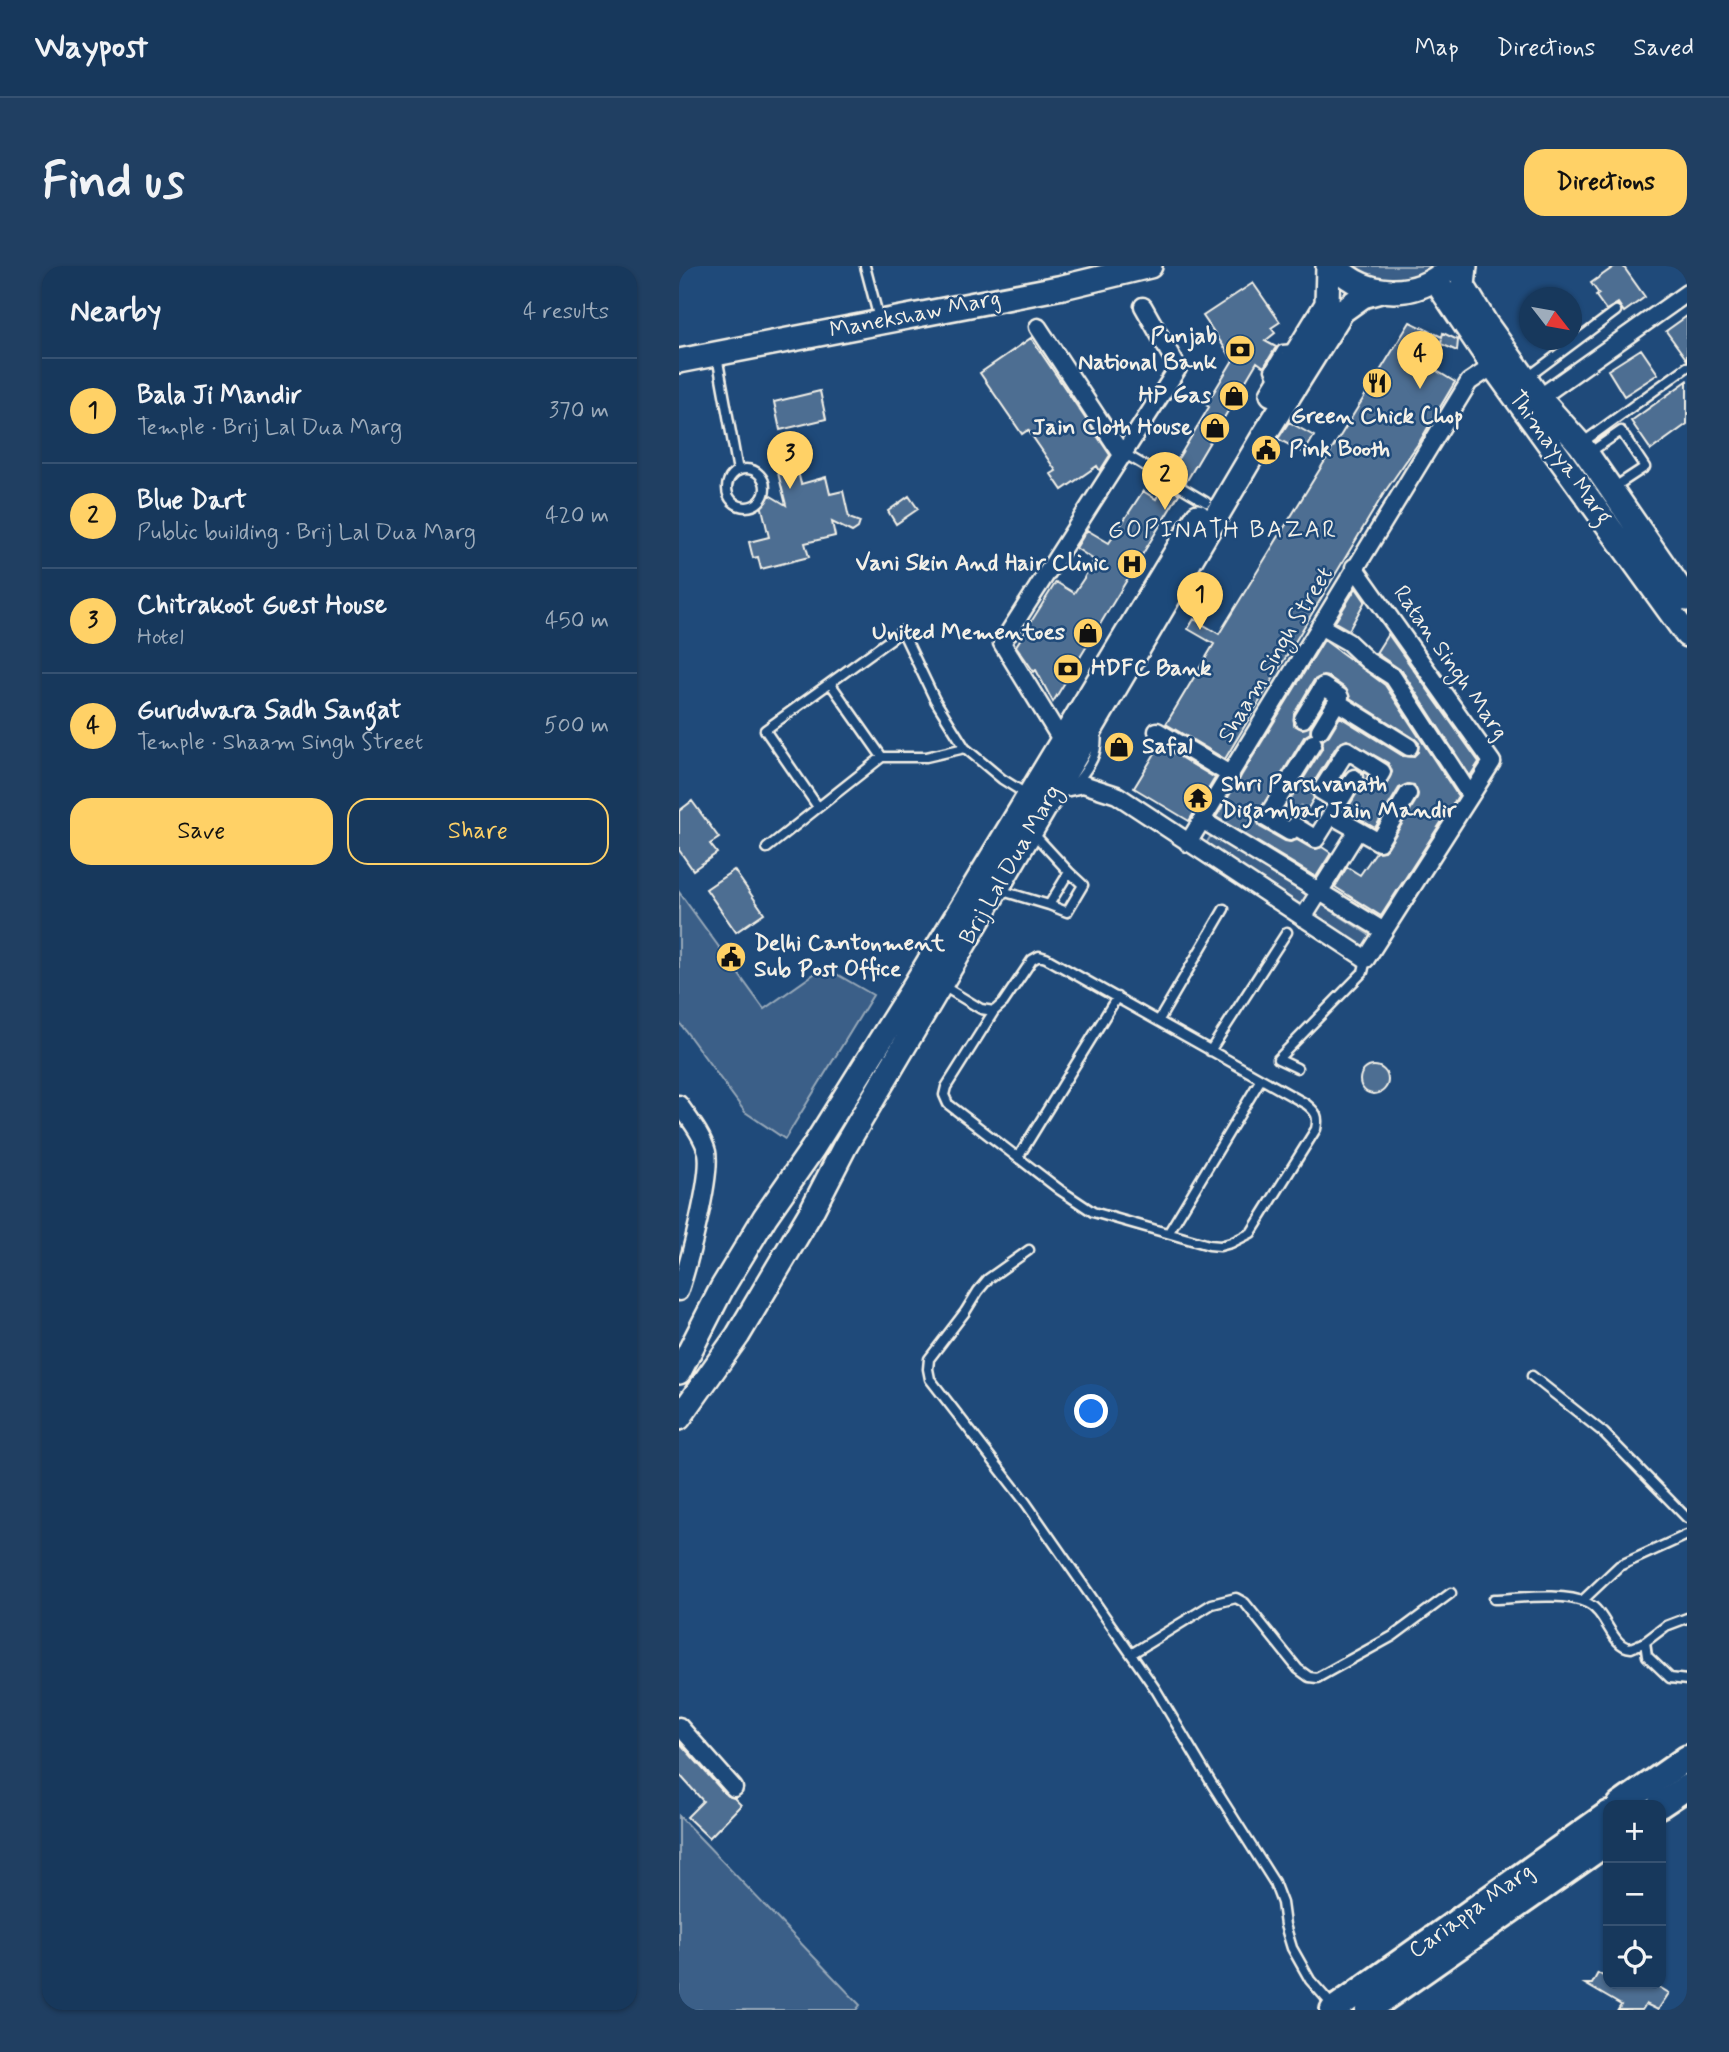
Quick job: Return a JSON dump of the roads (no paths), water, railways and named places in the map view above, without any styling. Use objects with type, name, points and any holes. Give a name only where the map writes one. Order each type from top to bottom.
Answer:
[{"type":"main road","points":[[1627,1800],[1687,1758]]},
{"type":"main road","points":[[1666,1801],[1687,1787]]},
{"type":"main road","name":"Cariappa Marg","points":[[1335,2009],[1603,1818]]},
{"type":"main road","name":"Cariappa Marg","points":[[1368,2010],[1603,1846]]},
{"type":"street","name":"Manekshaw Marg","points":[[679,361],[1063,286],[1150,266]]},
{"type":"street","points":[[1328,266],[1334,307],[1381,291]]},
{"type":"street","points":[[1335,266],[1360,285],[1381,291],[1399,292],[1416,288],[1444,273]]},
{"type":"street","name":"Thimayya Marg","points":[[1465,266],[1463,286],[1539,398],[1584,449],[1687,599]]},
{"type":"street","name":"Thimayya Marg","points":[[1444,273],[1493,366],[1687,635]]},
{"type":"street","points":[[1539,398],[1687,293]]},
{"type":"street","points":[[1062,741],[1002,643],[1178,368],[1143,306]]},
{"type":"street","name":"Brij Lal Dua Marg","points":[[679,1372],[722,1288],[765,1217],[813,1148],[1300,348],[1334,307]]},
{"type":"street","name":"Brij Lal Dua Marg","points":[[679,1418],[738,1335],[1031,831],[1066,787],[1095,721],[1263,437],[1334,307]]},
{"type":"street","points":[[1038,327],[1124,455]]},
{"type":"street","name":"Shaam Singh Street","points":[[1188,843],[1469,382],[1493,366]]},
{"type":"street","name":"Ratan Singh Marg","points":[[1355,568],[1492,762],[1366,959]]},
{"type":"street","points":[[1320,626],[1348,642],[1368,662],[1393,677],[1470,795]]},
{"type":"street","points":[[1303,719],[1327,680],[1342,695],[1409,747]]},
{"type":"street","points":[[1342,695],[1266,818],[1290,832],[1295,826],[1316,839],[1354,778]]},
{"type":"street","points":[[1157,731],[1231,775]]},
{"type":"street","points":[[1376,782],[1382,772],[1347,750],[1321,791],[1358,830],[1378,842],[1408,794]]},
{"type":"street","points":[[1066,787],[1117,795],[1366,959]]},
{"type":"street","points":[[1202,820],[1384,931]]},
{"type":"street","points":[[1303,918],[1358,830]]},
{"type":"street","points":[[679,1104],[700,1135],[707,1153],[706,1177],[697,1224],[679,1292]]},
{"type":"street","points":[[679,1726],[734,1787]]},
{"type":"lane","points":[[865,266],[880,322]]},
{"type":"lane","points":[[1526,379],[1616,311]]},
{"type":"lane","points":[[717,353],[738,471]]},
{"type":"lane","points":[[1584,449],[1687,368]]},
{"type":"lane","points":[[1584,449],[1621,431],[1645,467],[1611,490]]},
{"type":"lane","points":[[1124,455],[1206,502]]},
{"type":"lane","points":[[751,470],[764,482],[761,499],[751,506],[734,503],[727,492],[729,479],[738,471],[751,470]]},
{"type":"lane","points":[[818,807],[765,730],[902,631],[935,700],[965,748],[1002,779],[1029,796]]},
{"type":"lane","points":[[830,683],[882,757]]},
{"type":"lane","points":[[767,848],[882,757],[926,757],[965,748]]},
{"type":"lane","points":[[997,890],[1067,912],[1083,885],[1031,831]]},
{"type":"lane","points":[[1049,905],[1069,872]]},
{"type":"lane","points":[[1159,1020],[1224,909]]},
{"type":"lane","points":[[1210,1051],[1287,932]]},
{"type":"lane","points":[[1039,956],[1117,997],[1315,1111],[1318,1120],[1316,1129],[1260,1222],[1245,1237],[1220,1246],[1093,1212],[948,1104],[944,1095],[946,1087],[994,1011],[1003,1003],[1026,967],[1039,956]]},
{"type":"lane","points":[[1297,1068],[1278,1059],[1363,972],[1366,959]]},
{"type":"lane","points":[[941,984],[981,1009],[994,1011]]},
{"type":"lane","points":[[1019,1156],[1117,997]]},
{"type":"lane","points":[[1169,1232],[1261,1079]]},
{"type":"lane","points":[[1029,1250],[988,1279],[978,1291],[929,1359],[930,1379],[1026,1503],[1156,1690],[1274,1882],[1282,1903],[1292,1948],[1310,1980],[1335,2009]]},
{"type":"lane","points":[[1532,1376],[1604,1433],[1687,1518]]},
{"type":"lane","points":[[1582,1601],[1619,1566],[1687,1535]]},
{"type":"lane","points":[[1131,1654],[1212,1604],[1236,1598],[1245,1603],[1298,1669],[1309,1677],[1317,1678],[1393,1636],[1451,1593]]},
{"type":"lane","points":[[1494,1599],[1572,1597],[1596,1609],[1620,1645],[1631,1648],[1645,1642],[1666,1626],[1687,1618]]},
{"type":"lane","points":[[1645,1642],[1647,1656],[1670,1678],[1687,1680]]},
{"type":"place","name":"Punjab National Bank","points":[[1240,350]]},
{"type":"place","name":"Green Chick Chop","points":[[1377,383]]},
{"type":"place","name":"Gurudwara Sadh Sangat","points":[[1420,389]]},
{"type":"place","name":"HP Gas","points":[[1234,396]]},
{"type":"place","name":"Jain Cloth House","points":[[1215,428]]},
{"type":"place","name":"Pink Booth","points":[[1266,450]]},
{"type":"place","name":"Chitrakoot Guest House","points":[[790,489]]},
{"type":"place","name":"Blue Dart","points":[[1165,510]]},
{"type":"place","name":"Vani Skin And Hair Clinic","points":[[1132,564]]},
{"type":"place","name":"Bala Ji Mandir","points":[[1200,630]]},
{"type":"place","name":"United Mementoes","points":[[1088,633]]},
{"type":"place","name":"HDFC Bank","points":[[1068,669]]},
{"type":"place","name":"Safal","points":[[1119,747]]},
{"type":"place","name":"Shri Parshvanath Digambar Jain Mandir","points":[[1198,798]]},
{"type":"place","name":"Delhi Cantonment Sub Post Office","points":[[731,957]]},
{"type":"district","name":"GOPINATH BAZAR","points":[[1223,530]]}]
